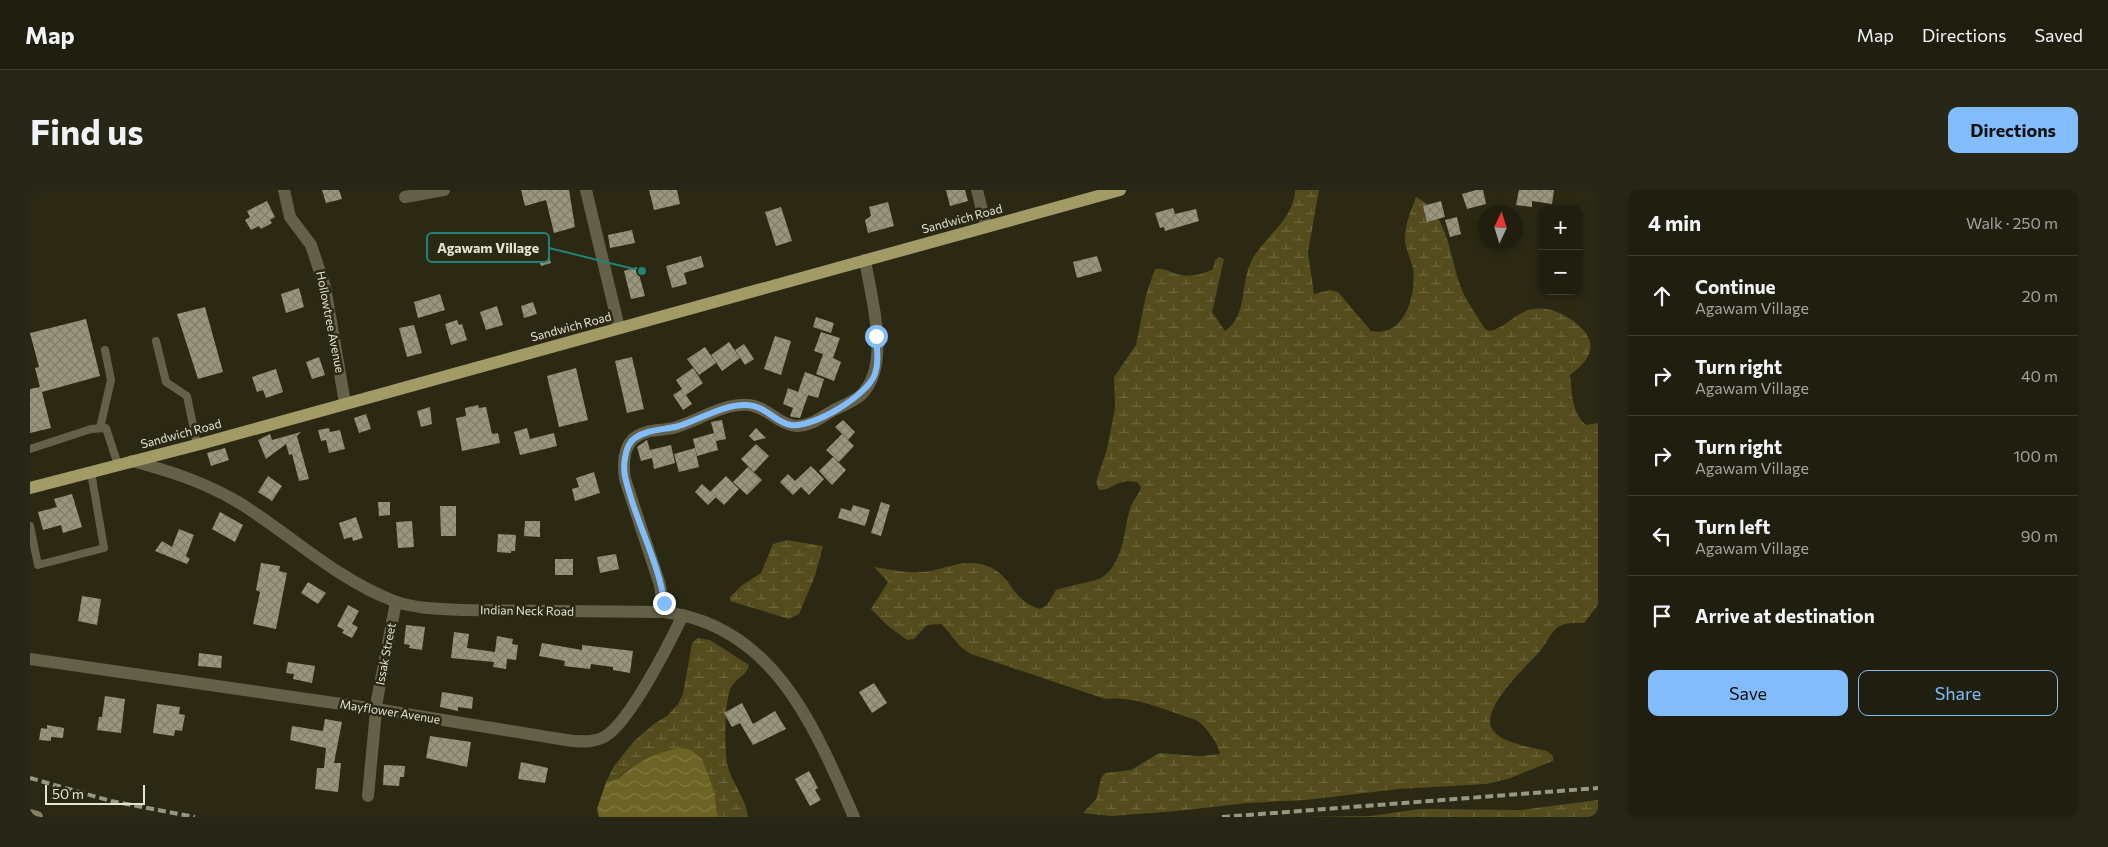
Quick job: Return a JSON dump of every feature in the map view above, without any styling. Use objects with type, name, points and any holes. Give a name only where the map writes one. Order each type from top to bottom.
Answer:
[{"type":"main road","name":"Sandwich Road","points":[[30,488],[198,445],[1117,190]]},
{"type":"main road","points":[[30,815],[37,817]]},
{"type":"street","name":"Hollowtree Avenue","points":[[284,190],[290,217],[311,245],[323,280],[345,403]]},
{"type":"street","points":[[405,197],[444,190]]},
{"type":"street","points":[[586,190],[619,328]]},
{"type":"street","points":[[976,190],[986,226]]},
{"type":"street","points":[[664,612],[660,585],[625,479],[624,464],[630,444],[636,437],[645,432],[681,425],[742,405],[761,408],[784,423],[804,426],[860,395],[875,374],[878,362],[874,313],[865,260]]},
{"type":"street","name":"Indian Neck Road","points":[[132,461],[189,477],[221,492],[261,517],[346,577],[396,602],[433,608],[465,610],[664,612],[683,614],[709,623],[735,636],[751,648],[775,673],[823,745],[854,817]]},
{"type":"street","name":"Issak Street","points":[[368,796],[376,709],[396,602]]},
{"type":"street","name":"Mayflower Avenue","points":[[30,659],[376,709],[582,742],[598,739],[610,733],[626,714],[683,614]]},
{"type":"lane","points":[[156,341],[166,382],[187,396],[198,445]]},
{"type":"lane","points":[[100,428],[110,380],[105,350]]},
{"type":"lane","points":[[30,448],[91,429],[106,428],[118,465]]},
{"type":"lane","points":[[30,526],[38,565],[104,548],[91,472]]},
{"type":"green space","points":[[1295,190],[1319,190],[1308,252],[1314,294],[1330,290],[1338,292],[1371,331],[1382,331],[1392,328],[1400,321],[1410,302],[1414,279],[1405,236],[1408,219],[1416,197],[1427,204],[1441,224],[1462,291],[1485,329],[1489,331],[1501,327],[1521,313],[1533,309],[1549,309],[1572,320],[1586,334],[1590,341],[1589,354],[1585,361],[1570,375],[1573,402],[1578,415],[1586,425],[1598,423],[1598,605],[1584,623],[1561,625],[1555,629],[1540,651],[1507,687],[1493,710],[1490,720],[1492,729],[1496,734],[1517,744],[1547,751],[1553,756],[1553,761],[1508,779],[1486,784],[1398,789],[1306,800],[1248,803],[1111,816],[1083,813],[1096,799],[1101,778],[1105,773],[1131,770],[1159,753],[1199,756],[1220,754],[1219,749],[1208,731],[1196,720],[1140,702],[1105,699],[971,654],[958,644],[941,624],[927,625],[914,639],[907,640],[888,626],[871,609],[888,582],[874,567],[914,572],[968,563],[984,565],[1001,574],[1022,599],[1040,609],[1047,605],[1056,590],[1098,579],[1108,573],[1118,557],[1130,509],[1141,487],[1137,482],[1130,481],[1099,490],[1096,482],[1107,449],[1115,408],[1114,377],[1136,345],[1146,295],[1155,269],[1163,269],[1179,275],[1194,275],[1213,269],[1215,260],[1219,257],[1224,259],[1212,312],[1225,331],[1238,316],[1246,277],[1253,258],[1285,218],[1294,200]]},
{"type":"green space","points":[[787,540],[823,546],[815,576],[799,614],[789,619],[730,601],[730,597],[741,586],[761,573],[773,544]]},
{"type":"green space","points":[[697,638],[710,640],[749,665],[729,692],[725,738],[728,767],[745,804],[748,817],[719,817],[715,793],[702,760],[638,763],[612,782],[606,782],[614,766],[634,741],[667,716],[678,704],[683,694],[692,643]]},
{"type":"green space","points":[[1598,800],[1598,817],[1304,817],[1371,816],[1419,809],[1521,810]]},
{"type":"water","points":[[679,748],[691,750],[702,759],[715,793],[719,817],[599,817],[597,809],[606,782],[618,778],[633,766],[647,759]]},
{"type":"building","points":[[322,190],[339,190],[342,199],[326,203]]},
{"type":"building","points":[[521,190],[569,190],[575,227],[554,233],[546,200],[525,206]]},
{"type":"building","points":[[649,190],[677,190],[680,204],[654,210]]},
{"type":"building","points":[[946,190],[965,190],[968,201],[950,206]]},
{"type":"building","points":[[1483,190],[1486,204],[1467,209],[1462,194]]},
{"type":"building","points":[[1519,190],[1554,190],[1552,204],[1532,201],[1532,207],[1516,205]]},
{"type":"building","points":[[267,201],[275,217],[270,220],[272,223],[261,229],[259,226],[251,230],[245,220],[250,217],[247,211]]},
{"type":"building","points":[[1441,201],[1445,217],[1427,222],[1423,206]]},
{"type":"building","points":[[888,202],[894,226],[868,233],[865,220],[871,216],[869,207]]},
{"type":"building","points":[[781,207],[792,241],[776,246],[765,212]]},
{"type":"building","points":[[1173,208],[1175,214],[1196,209],[1199,221],[1165,231],[1164,227],[1160,228],[1155,213]]},
{"type":"building","points":[[1457,217],[1461,234],[1450,237],[1445,220]]},
{"type":"building","points":[[632,230],[635,243],[610,248],[608,235]]},
{"type":"building","points":[[544,240],[551,263],[541,266],[533,242]]},
{"type":"building","points":[[701,256],[704,267],[684,273],[687,284],[672,288],[666,266]]},
{"type":"building","points":[[1097,256],[1102,271],[1077,278],[1073,262]]},
{"type":"building","points":[[637,267],[645,296],[631,299],[624,271]]},
{"type":"building","points":[[299,288],[304,307],[286,313],[281,294]]},
{"type":"building","points":[[440,294],[445,310],[418,318],[414,302]]},
{"type":"building","points":[[533,302],[537,314],[524,318],[521,306]]},
{"type":"building","points":[[497,306],[503,325],[486,330],[480,312]]},
{"type":"building","points":[[205,307],[223,372],[198,379],[177,314]]},
{"type":"building","points":[[816,317],[834,323],[831,333],[813,327]]},
{"type":"building","points":[[86,319],[100,376],[42,392],[51,428],[30,433],[30,389],[40,387],[35,368],[39,367],[30,333]]},
{"type":"building","points":[[457,320],[459,325],[462,324],[467,340],[451,345],[445,324]]},
{"type":"building","points":[[414,325],[422,353],[407,357],[399,328]]},
{"type":"building","points":[[821,332],[840,338],[833,358],[841,362],[834,381],[816,374],[823,354],[814,351]]},
{"type":"building","points":[[775,336],[791,341],[781,375],[764,369]]},
{"type":"building","points":[[729,342],[740,358],[722,371],[711,355]]},
{"type":"building","points":[[744,344],[754,359],[745,365],[735,350]]},
{"type":"building","points":[[705,347],[716,363],[699,375],[687,359]]},
{"type":"building","points":[[319,357],[325,375],[312,379],[306,362]]},
{"type":"building","points":[[632,357],[644,409],[627,413],[615,361]]},
{"type":"building","points":[[576,368],[588,420],[559,427],[547,376]]},
{"type":"building","points":[[693,368],[703,383],[686,395],[692,404],[683,410],[673,395],[682,389],[676,380]]},
{"type":"building","points":[[276,369],[283,392],[266,398],[263,390],[257,392],[252,377]]},
{"type":"building","points":[[805,372],[824,379],[818,398],[808,395],[800,418],[792,417],[790,416],[793,408],[783,404],[788,388],[798,392]]},
{"type":"building","points":[[478,405],[479,408],[486,407],[492,434],[498,433],[500,443],[462,451],[456,418],[466,416],[465,408]]},
{"type":"building","points":[[430,407],[432,424],[421,427],[417,411]]},
{"type":"building","points":[[366,414],[371,429],[359,433],[354,418]]},
{"type":"building","points":[[722,420],[726,439],[716,441],[711,422]]},
{"type":"building","points":[[843,420],[855,432],[848,440],[835,427]]},
{"type":"building","points":[[329,428],[330,432],[340,430],[345,449],[329,453],[326,440],[321,441],[318,430]]},
{"type":"building","points":[[527,428],[530,439],[554,433],[557,446],[520,455],[514,432]]},
{"type":"building","points":[[756,428],[766,438],[754,441],[749,436]]},
{"type":"building","points":[[301,432],[297,436],[309,479],[299,481],[292,454],[289,455],[286,444],[266,459],[258,440],[270,434],[272,440]]},
{"type":"building","points":[[714,433],[718,450],[697,456],[693,439]]},
{"type":"building","points":[[842,434],[854,446],[839,462],[826,450]]},
{"type":"building","points":[[647,440],[650,450],[671,445],[675,463],[654,469],[652,458],[641,461],[637,447]]},
{"type":"building","points":[[756,444],[769,456],[754,472],[741,459]]},
{"type":"building","points":[[225,448],[229,460],[211,466],[207,453]]},
{"type":"building","points":[[695,448],[699,467],[679,472],[674,454]]},
{"type":"building","points":[[833,457],[846,470],[832,485],[819,471]]},
{"type":"building","points":[[811,466],[824,479],[809,495],[801,487],[793,495],[780,482],[788,474],[795,481]]},
{"type":"building","points":[[748,467],[762,480],[747,495],[733,482]]},
{"type":"building","points":[[594,472],[600,493],[575,501],[572,489],[579,487],[576,478]]},
{"type":"building","points":[[268,476],[282,486],[272,501],[258,492]]},
{"type":"building","points":[[726,476],[739,489],[724,505],[710,492]]},
{"type":"building","points":[[702,484],[716,497],[708,505],[695,492]]},
{"type":"building","points":[[72,494],[82,527],[63,533],[61,525],[43,530],[38,512],[57,507],[54,499]]},
{"type":"building","points":[[378,502],[390,502],[390,515],[379,516]]},
{"type":"building","points":[[881,502],[890,505],[881,536],[871,533]]},
{"type":"building","points":[[853,505],[870,510],[865,526],[838,518],[841,508],[851,511]]},
{"type":"building","points":[[440,506],[456,506],[456,536],[441,536]]},
{"type":"building","points":[[220,512],[243,525],[235,542],[212,529]]},
{"type":"building","points":[[356,517],[363,538],[353,541],[352,537],[344,539],[339,523]]},
{"type":"building","points":[[412,521],[414,547],[398,548],[396,522]]},
{"type":"building","points":[[525,521],[540,521],[540,537],[524,536]]},
{"type":"building","points":[[179,529],[194,535],[186,556],[190,559],[187,564],[155,551],[162,541],[172,547]]},
{"type":"building","points":[[498,534],[516,535],[515,551],[511,551],[511,553],[497,552]]},
{"type":"building","points":[[616,554],[619,569],[600,573],[597,557]]},
{"type":"building","points":[[555,559],[573,559],[573,575],[555,575]]},
{"type":"building","points":[[261,563],[280,566],[279,571],[287,573],[276,629],[253,624],[260,592],[256,590]]},
{"type":"building","points":[[308,582],[326,593],[318,604],[301,593]]},
{"type":"building","points":[[82,596],[101,599],[97,625],[78,621]]},
{"type":"building","points":[[348,605],[359,611],[352,624],[358,627],[352,638],[342,633],[344,630],[337,626]]},
{"type":"building","points":[[406,625],[425,627],[422,650],[409,648],[410,645],[404,644]]},
{"type":"building","points":[[454,632],[469,634],[467,648],[495,652],[497,636],[513,639],[512,644],[518,645],[516,660],[507,659],[506,669],[493,667],[494,662],[451,658]]},
{"type":"building","points":[[542,643],[582,650],[582,645],[633,651],[630,673],[613,670],[613,667],[591,664],[590,669],[564,666],[565,661],[539,656]]},
{"type":"building","points":[[199,653],[222,656],[221,668],[198,666]]},
{"type":"building","points":[[288,662],[315,666],[312,683],[293,679],[294,674],[286,673]]},
{"type":"building","points":[[874,683],[887,703],[872,713],[859,692]]},
{"type":"building","points":[[442,692],[473,697],[472,709],[458,707],[458,711],[440,707]]},
{"type":"building","points":[[105,696],[125,699],[121,733],[97,730],[99,717],[102,717]]},
{"type":"building","points":[[742,703],[753,724],[775,711],[786,729],[753,745],[740,723],[732,727],[724,713]]},
{"type":"building","points":[[157,704],[180,707],[179,714],[185,715],[182,731],[175,730],[174,736],[153,733]]},
{"type":"building","points":[[325,719],[342,722],[334,763],[341,763],[338,792],[315,789],[317,768],[324,768],[326,748],[290,740],[292,726],[323,731]]},
{"type":"building","points":[[47,725],[64,728],[63,738],[51,737],[51,741],[39,740],[41,728],[47,729]]},
{"type":"building","points":[[430,736],[471,742],[467,767],[426,758]]},
{"type":"building","points":[[521,762],[548,768],[545,783],[518,779]]},
{"type":"building","points":[[384,765],[405,766],[404,777],[400,777],[399,786],[383,785]]},
{"type":"building","points":[[809,771],[818,788],[815,790],[821,800],[810,806],[795,779]]},
{"type":"railway","points":[[30,778],[111,801],[195,817]]},
{"type":"railway","points":[[1222,817],[1598,788]]},
{"type":"place","name":"Agawam Village","points":[[642,271]]},
{"type":"route","points":[[664,603],[660,585],[625,479],[625,459],[632,440],[645,432],[671,428],[742,405],[761,408],[790,425],[804,426],[814,422],[852,401],[866,389],[875,374],[878,362],[876,336]]}]
